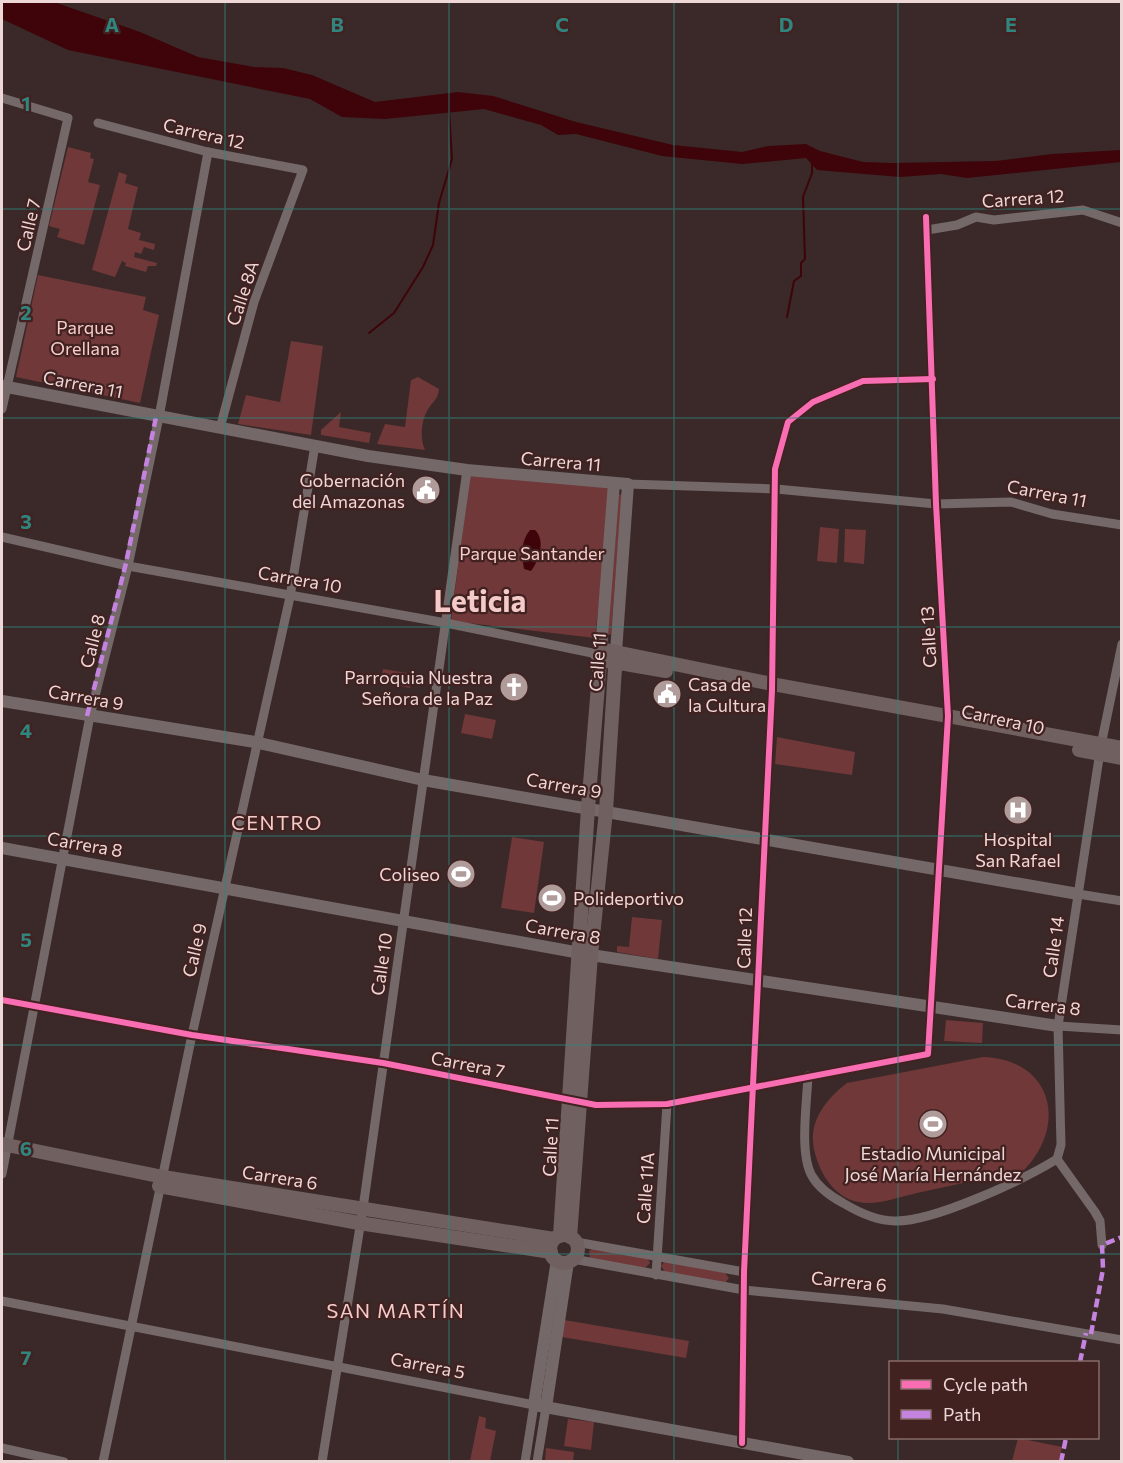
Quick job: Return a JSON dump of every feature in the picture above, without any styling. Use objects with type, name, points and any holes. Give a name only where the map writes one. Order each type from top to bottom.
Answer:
[{"type":"main road","name":"Carrera 10","points":[[598,654],[947,719],[1101,750],[1122,758]]},
{"type":"main road","name":"Calle 11","points":[[564,1248],[585,953],[588,808],[598,654]]},
{"type":"main road","name":"Calle 11","points":[[585,953],[606,811],[615,657]]},
{"type":"main road","name":"Carrera 10","points":[[1101,750],[1122,748]]},
{"type":"main road","name":"Carrera 6","points":[[4,1149],[359,1223],[564,1248]]},
{"type":"main road","name":"Carrera 6","points":[[162,1182],[363,1208],[564,1248]]},
{"type":"street","name":"Calle 7","points":[[2,98],[68,118],[4,387],[2,409]]},
{"type":"street","name":"Carrera 12","points":[[98,123],[208,152],[303,170]]},
{"type":"street","name":"Calle 8","points":[[2,1174],[4,1149],[35,1007],[90,716],[128,566],[159,417],[208,152]]},
{"type":"street","name":"Calle 8A","points":[[220,428],[254,302],[303,170]]},
{"type":"street","name":"Carrera 12","points":[[927,230],[957,225],[976,217],[994,220],[1083,210],[1122,224]]},
{"type":"street","name":"Calle 13","points":[[926,217],[925,252],[933,379],[936,504],[947,719],[928,1054]]},
{"type":"street","name":"Calle 12","points":[[742,1443],[744,1272],[763,837],[772,687],[775,469],[788,422],[798,412],[862,381],[933,379]]},
{"type":"street","name":"Carrera 11","points":[[4,387],[368,456],[467,470],[628,484],[776,489],[936,504],[1011,502],[1052,514],[1122,525]]},
{"type":"street","name":"Calle 9","points":[[103,1461],[255,742],[290,597],[315,445]]},
{"type":"street","name":"Calle 10","points":[[322,1461],[363,1208],[467,470]]},
{"type":"street","name":"Calle 11","points":[[598,654],[614,483]]},
{"type":"street","name":"Calle 11","points":[[615,657],[628,484]]},
{"type":"street","name":"Carrera 10","points":[[2,537],[128,566],[290,597],[446,622],[598,654]]},
{"type":"street","name":"Calle 14","points":[[1057,1159],[1061,1144],[1059,1026],[1101,750],[1122,644]]},
{"type":"street","name":"Carrera 9","points":[[2,701],[255,742],[423,780],[763,837],[1122,901]]},
{"type":"street","name":"Carrera 8","points":[[2,848],[585,953],[1059,1026],[1122,1030]]},
{"type":"street","name":"Carrera 7","points":[[2,1000],[192,1035],[383,1063],[575,1101],[617,1106],[667,1104],[928,1054]]},
{"type":"street","points":[[808,1076],[806,1157],[812,1176],[838,1201],[862,1213],[892,1221],[918,1218],[1015,1182],[1057,1159],[1100,1221],[1102,1245]]},
{"type":"street","name":"Calle 11A","points":[[656,1275],[667,1104]]},
{"type":"street","name":"Calle 11","points":[[537,1461],[540,1406],[564,1248]]},
{"type":"street","name":"Carrera 6","points":[[564,1248],[657,1255],[744,1272]]},
{"type":"street","name":"Carrera 6","points":[[564,1248],[656,1275],[744,1290],[943,1308],[1122,1340]]},
{"type":"street","name":"Carrera 5","points":[[2,1301],[808,1457],[848,1461]]},
{"type":"street","name":"Calle 11","points":[[525,1461],[540,1406]]},
{"type":"street","points":[[2,1448],[64,1461]]},
{"type":"green space","points":[[68,147],[91,153],[90,158],[94,159],[88,182],[100,185],[84,245],[57,237],[60,229],[49,226]]},
{"type":"green space","points":[[119,172],[127,175],[125,183],[138,187],[128,229],[141,233],[139,240],[155,244],[154,250],[144,247],[141,254],[135,252],[134,257],[157,263],[156,266],[148,266],[146,272],[125,266],[126,263],[122,261],[115,277],[92,270]]},
{"type":"green space","name":"Parque Orellana","points":[[38,275],[146,297],[143,310],[159,315],[140,403],[16,377]]},
{"type":"green space","points":[[291,341],[323,346],[311,435],[238,424],[246,395],[280,402]]},
{"type":"green space","points":[[418,377],[439,389],[423,420],[422,436],[425,450],[377,444],[385,424],[405,427],[411,380]]},
{"type":"green space","points":[[341,412],[339,427],[371,433],[369,443],[321,435],[321,430]]},
{"type":"green space","name":"Parque Santander","points":[[470,474],[612,485],[595,638],[451,621]]},
{"type":"green space","points":[[619,494],[622,495],[611,634],[607,635]]},
{"type":"green space","points":[[820,527],[839,529],[837,563],[817,561]]},
{"type":"green space","points":[[845,529],[866,530],[864,564],[844,562]]},
{"type":"green space","points":[[383,669],[413,674],[410,688],[381,682]]},
{"type":"green space","points":[[465,714],[496,720],[492,739],[461,733]]},
{"type":"green space","points":[[777,737],[855,752],[852,775],[775,764]]},
{"type":"green space","points":[[512,837],[544,842],[534,913],[501,908]]},
{"type":"green space","points":[[632,917],[662,920],[658,959],[617,952],[617,946],[629,947]]},
{"type":"green space","points":[[946,1020],[983,1023],[982,1043],[944,1041]]},
{"type":"green space","name":"Estadio Municipal José María Hernández","points":[[983,1057],[1006,1061],[1024,1069],[1038,1081],[1046,1097],[1049,1114],[1046,1133],[1038,1152],[1024,1170],[872,1203],[849,1199],[841,1195],[828,1182],[816,1158],[814,1129],[826,1103],[847,1083]]},
{"type":"green space","points":[[592,1249],[648,1259],[650,1263],[645,1268],[590,1258],[589,1251]]},
{"type":"green space","points":[[665,1261],[725,1273],[729,1278],[725,1283],[665,1272],[661,1266]]},
{"type":"green space","points":[[564,1320],[689,1341],[686,1358],[562,1337]]},
{"type":"green space","points":[[479,1416],[486,1418],[485,1428],[496,1431],[490,1461],[470,1461]]},
{"type":"green space","points":[[568,1419],[594,1422],[591,1450],[564,1446]]},
{"type":"green space","points":[[1018,1439],[1062,1447],[1059,1461],[1012,1461]]},
{"type":"green space","points":[[546,1448],[574,1452],[573,1461],[545,1461]]},
{"type":"shaded area","points":[[2,2],[54,2],[140,32],[198,57],[254,67],[283,68],[312,75],[375,102],[458,92],[493,96],[576,122],[673,145],[742,152],[768,146],[806,144],[820,151],[863,162],[892,163],[996,161],[1052,154],[1121,150],[1121,162],[967,178],[941,174],[900,177],[817,170],[806,158],[742,164],[662,156],[576,134],[558,135],[541,125],[484,109],[385,119],[342,117],[310,99],[68,50],[2,19]]},
{"type":"shaded area","points":[[530,530],[535,530],[538,534],[541,545],[537,562],[531,571],[524,569],[522,554],[523,544]]},
{"type":"waterway","points":[[369,333],[394,313],[423,267],[433,245],[439,203],[452,159],[449,109]]},
{"type":"waterway","points":[[787,317],[794,281],[801,276],[801,263],[805,259],[803,197],[812,173],[812,163]]},
{"type":"marked path","points":[[87,716],[126,563],[156,417]]},
{"type":"marked path","points":[[1091,1334],[1103,1269],[1102,1245],[1122,1237]]},
{"type":"marked path","points":[[1080,1361],[1086,1333]]},
{"type":"marked path","points":[[1061,1462],[1066,1439]]},
{"type":"cycle path","points":[[2,1000],[192,1035],[383,1063],[596,1105],[667,1104],[928,1054],[948,716],[936,504],[926,217]]},
{"type":"cycle path","points":[[742,1443],[744,1272],[772,690],[775,469],[788,422],[813,402],[863,381],[933,379]]},
{"type":"place","name":"Gobernación del Amazonas","points":[[426,490]]},
{"type":"place","name":"Parroquia Nuestra Señora de la Paz","points":[[514,687]]},
{"type":"place","name":"Casa de la Cultura","points":[[667,694]]},
{"type":"place","name":"Hospital San Rafael","points":[[1018,810]]},
{"type":"place","name":"Coliseo","points":[[461,874]]},
{"type":"place","name":"Polideportivo","points":[[552,898]]},
{"type":"place","name":"Estadio Municipal José María Hernández","points":[[933,1124]]},
{"type":"district","name":"Leticia","points":[[480,599]]},
{"type":"district","name":"CENTRO","points":[[277,822]]},
{"type":"district","name":"SAN MARTÍN","points":[[396,1310]]}]
